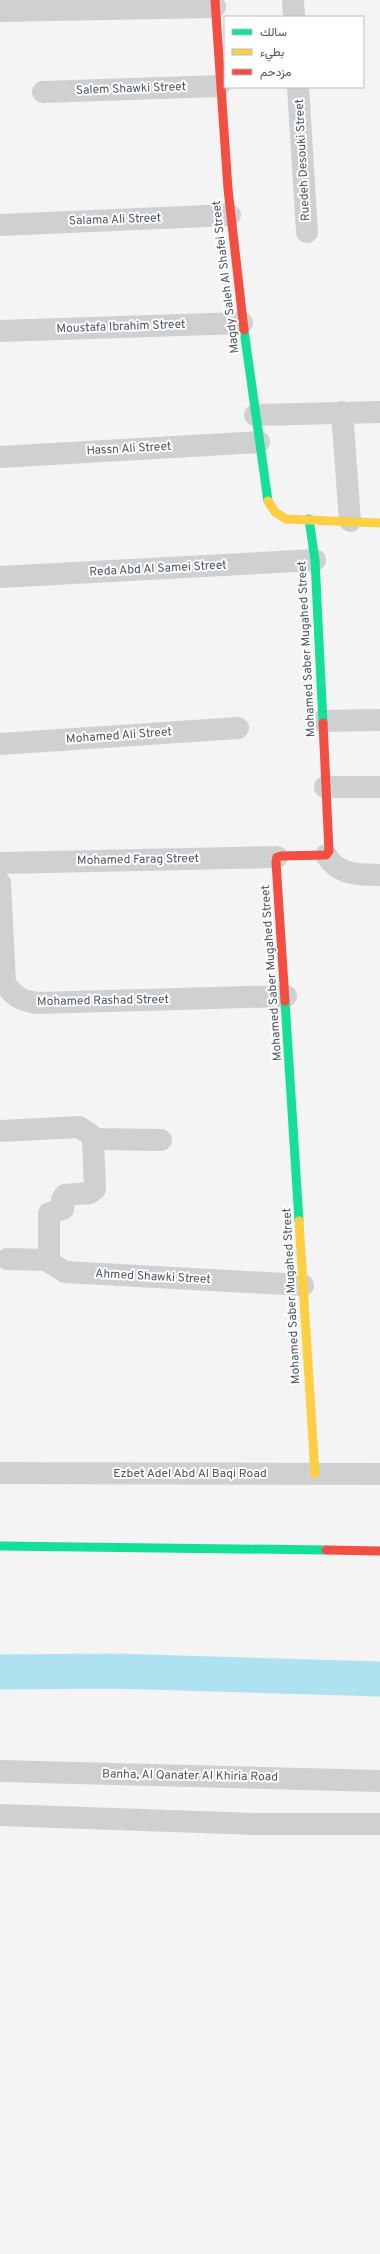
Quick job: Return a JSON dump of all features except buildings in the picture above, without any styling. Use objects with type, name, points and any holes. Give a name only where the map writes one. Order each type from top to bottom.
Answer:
[{"type":"street","points":[[293,0],[294,16]]},
{"type":"street","points":[[0,11],[215,3]]},
{"type":"street","name":"Magdy Saleh Al Shafei Street","points":[[215,3],[219,86],[230,215],[242,323],[268,500],[272,509],[278,516],[286,519],[309,518],[380,523]]},
{"type":"street","name":"Salem Shawki Street","points":[[43,92],[219,86]]},
{"type":"street","name":"Ruedeh Desouki Street","points":[[298,88],[307,232]]},
{"type":"street","name":"Salama Ali Street","points":[[0,225],[230,215]]},
{"type":"street","name":"Moustafa Ibrahim Street","points":[[0,331],[242,323]]},
{"type":"street","points":[[342,412],[350,521]]},
{"type":"street","points":[[255,415],[380,412]]},
{"type":"street","name":"Hassn Ali Street","points":[[0,456],[259,442]]},
{"type":"street","name":"Mohamed Saber Mugahed Street","points":[[309,518],[315,560],[329,846],[326,855]]},
{"type":"street","name":"Reda Abd Al Samei Street","points":[[0,577],[315,560]]},
{"type":"street","points":[[322,721],[380,720]]},
{"type":"street","name":"Mohamed Ali Street","points":[[0,744],[238,728]]},
{"type":"street","points":[[325,787],[380,787]]},
{"type":"street","points":[[277,857],[326,855],[331,864],[348,874],[380,875]]},
{"type":"street","name":"Mohamed Saber Mugahed Street","points":[[277,857],[315,1474]]},
{"type":"street","name":"Mohamed Farag Street","points":[[0,863],[277,857]]},
{"type":"street","name":"Mohamed Rashad Street","points":[[0,882],[4,983],[13,995],[24,1001],[38,1003],[286,996]]},
{"type":"street","points":[[0,1131],[80,1127],[90,1134],[93,1140],[95,1189],[90,1193],[65,1195],[62,1200],[63,1209],[49,1213],[49,1260],[7,1259]]},
{"type":"street","points":[[93,1140],[161,1140]]},
{"type":"street","name":"Ahmed Shawki Street","points":[[49,1260],[57,1269],[64,1272],[303,1285]]},
{"type":"street","name":"Ezbet Adel Abd Al Baqi Road","points":[[0,1473],[380,1474]]},
{"type":"street","points":[[0,1546],[380,1551]]},
{"type":"street","name":"Banha, Al Qanater Al Khiria Road","points":[[0,1771],[380,1781]]},
{"type":"street","points":[[0,1815],[256,1824],[380,1824]]},
{"type":"waterway","points":[[0,1672],[112,1671],[380,1679]]},
{"type":"traffic: fast","points":[[244,330],[268,501]]},
{"type":"traffic: fast","points":[[309,519],[315,560],[323,723]]},
{"type":"traffic: fast","points":[[285,1001],[299,1221]]},
{"type":"traffic: fast","points":[[0,1546],[326,1550]]},
{"type":"traffic: slow","points":[[268,501],[275,512],[286,519],[380,523]]},
{"type":"traffic: slow","points":[[299,1221],[315,1474]]},
{"type":"traffic: jam","points":[[215,0],[228,189],[244,330]]},
{"type":"traffic: jam","points":[[285,1001],[276,862],[277,857],[281,856],[326,855],[329,851],[323,723]]},
{"type":"traffic: jam","points":[[326,1550],[380,1551]]}]
